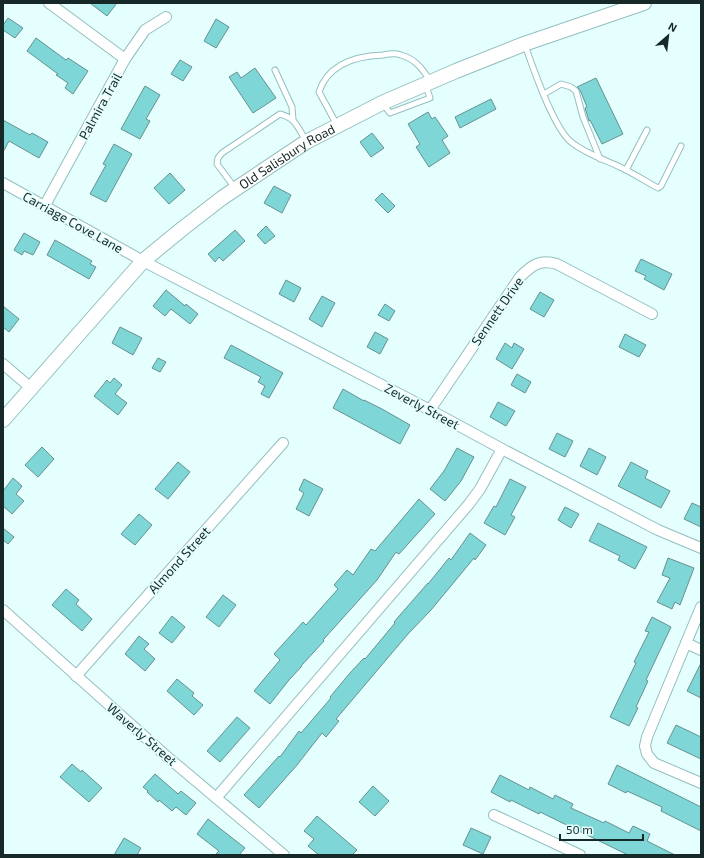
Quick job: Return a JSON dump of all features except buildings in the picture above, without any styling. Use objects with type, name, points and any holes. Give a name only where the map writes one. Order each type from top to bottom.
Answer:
[{"type":"main road","name":"Old Salisbury Road","points":[[3,420],[143,261],[236,188],[306,142],[382,103],[428,83],[524,44],[644,3]]},
{"type":"street","points":[[49,3],[125,59]]},
{"type":"street","name":"Palmira Trail","points":[[45,205],[125,59],[146,30],[166,17]]},
{"type":"street","name":"Carriage Cove Lane","points":[[3,183],[45,205],[143,261]]},
{"type":"street","name":"Zeverly Street","points":[[143,261],[430,410],[502,450],[658,530],[701,548]]},
{"type":"street","name":"Sennett Drive","points":[[430,410],[520,277],[528,268],[537,264],[549,262],[557,264],[652,314]]},
{"type":"street","points":[[3,364],[31,388]]},
{"type":"street","name":"Almond Street","points":[[76,676],[282,443]]},
{"type":"street","points":[[216,798],[469,504],[480,489],[502,450]]},
{"type":"street","points":[[701,607],[647,737],[645,746],[647,754],[654,763],[701,783]]},
{"type":"street","name":"Waverly Street","points":[[3,610],[164,754],[284,855]]},
{"type":"street","points":[[686,643],[701,650]]},
{"type":"street","points":[[494,815],[561,851],[580,855]]},
{"type":"lane","points":[[524,44],[532,68],[555,120],[570,141],[591,155],[626,170],[658,188],[661,186],[681,146]]},
{"type":"lane","points":[[337,126],[319,92],[321,85],[329,74],[347,61],[364,57],[400,54],[415,61],[424,70],[428,83]]},
{"type":"lane","points":[[275,70],[292,107],[293,120]]},
{"type":"lane","points":[[544,94],[561,84],[576,91],[583,117],[600,159]]},
{"type":"lane","points":[[236,188],[217,164],[218,158],[222,153],[280,114],[293,120],[306,142]]},
{"type":"lane","points":[[626,170],[647,130]]}]
